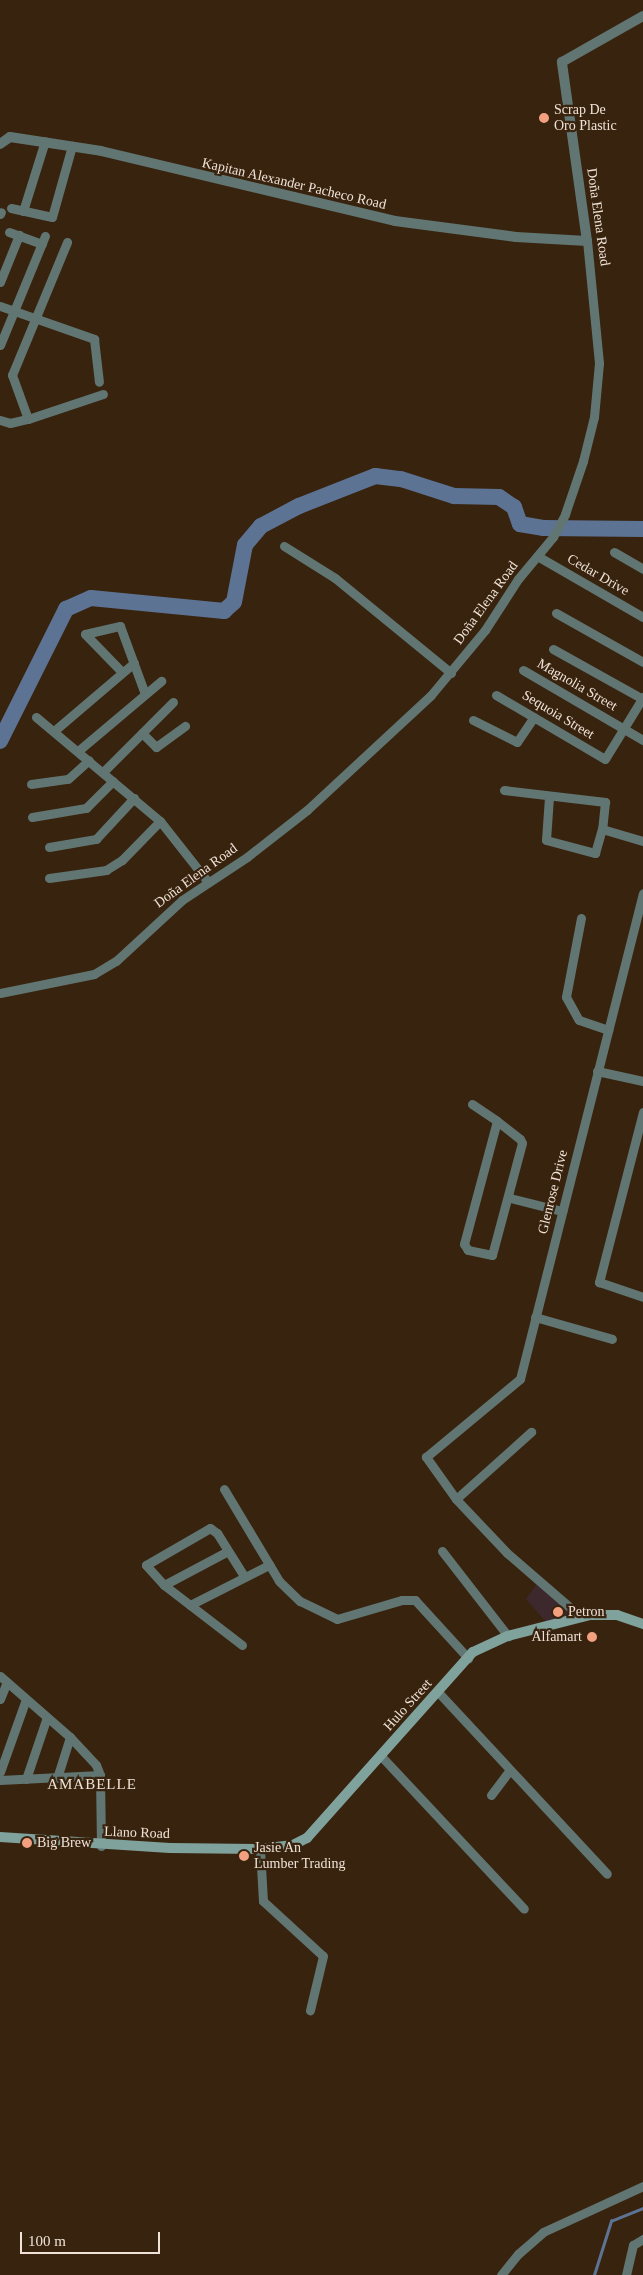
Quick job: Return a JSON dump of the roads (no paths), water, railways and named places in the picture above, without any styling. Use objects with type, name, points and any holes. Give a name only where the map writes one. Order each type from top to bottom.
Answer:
[{"type":"main road","name":"Hulo Street","points":[[214,1849],[281,1848],[307,1838],[468,1658],[484,1645],[508,1636],[581,1617],[617,1615],[643,1624]]},
{"type":"main road","name":"Llano Road","points":[[0,1837],[101,1846],[214,1849]]},
{"type":"street","name":"Doña Elena Road","points":[[0,993],[78,978],[107,968],[168,911],[307,810],[410,716],[451,673],[498,613],[518,579],[539,557],[553,537],[565,514],[583,462],[598,385],[598,324],[562,62],[643,16]]},
{"type":"street","name":"Kapitan Alexander Pacheco Road","points":[[0,144],[10,137],[72,146],[395,221],[516,237],[587,240]]},
{"type":"street","points":[[23,211],[45,141]]},
{"type":"street","points":[[11,208],[51,220],[72,146]]},
{"type":"street","points":[[0,345],[44,240],[9,232]]},
{"type":"street","points":[[0,282],[19,235]]},
{"type":"street","points":[[28,418],[12,375],[34,317],[67,242]]},
{"type":"street","points":[[0,306],[94,339],[99,382]]},
{"type":"street","points":[[0,420],[10,423],[103,394]]},
{"type":"street","points":[[284,546],[335,578],[451,673]]},
{"type":"street","points":[[614,552],[643,569]]},
{"type":"street","name":"Cedar Drive","points":[[539,557],[643,617]]},
{"type":"street","points":[[556,614],[643,662]]},
{"type":"street","points":[[122,672],[85,634],[120,626],[145,694]]},
{"type":"street","points":[[553,650],[643,698],[624,729]]},
{"type":"street","points":[[54,731],[134,663]]},
{"type":"street","name":"Magnolia Street","points":[[523,670],[643,740]]},
{"type":"street","points":[[78,751],[161,682]]},
{"type":"street","name":"Sequoia Street","points":[[496,695],[605,759],[624,729]]},
{"type":"street","points":[[103,772],[173,702]]},
{"type":"street","points":[[473,720],[517,742],[534,717]]},
{"type":"street","points":[[36,718],[89,760],[160,821],[208,882]]},
{"type":"street","points":[[142,733],[156,748],[184,726]]},
{"type":"street","points":[[31,784],[68,779],[89,760]]},
{"type":"street","points":[[32,817],[86,808],[113,781]]},
{"type":"street","points":[[504,790],[604,802],[602,829],[595,853],[546,840],[549,796]]},
{"type":"street","points":[[49,847],[96,839],[134,798]]},
{"type":"street","points":[[49,878],[106,870],[122,860],[160,821]]},
{"type":"street","points":[[602,829],[643,841]]},
{"type":"street","name":"Glenrose Drive","points":[[456,1500],[426,1457],[518,1382],[643,893]]},
{"type":"street","points":[[581,918],[566,997],[580,1020],[608,1030]]},
{"type":"street","points":[[597,1071],[643,1081]]},
{"type":"street","points":[[472,1104],[497,1122],[522,1143],[510,1198],[494,1254],[465,1248],[497,1122]]},
{"type":"street","points":[[643,1112],[599,1282],[643,1297]]},
{"type":"street","points":[[510,1198],[562,1211]]},
{"type":"street","points":[[535,1317],[612,1339]]},
{"type":"street","points":[[531,1432],[456,1500],[507,1554],[581,1617]]},
{"type":"street","points":[[224,1489],[269,1565],[300,1601],[337,1619],[402,1600],[415,1600],[468,1658]]},
{"type":"street","points":[[242,1645],[164,1585],[147,1568],[147,1562],[210,1528],[215,1531],[244,1576]]},
{"type":"street","points":[[442,1551],[508,1636]]},
{"type":"street","points":[[164,1585],[228,1552]]},
{"type":"street","points":[[190,1606],[244,1576],[269,1565]]},
{"type":"street","points":[[0,1699],[3,1679]]},
{"type":"street","points":[[3,1679],[89,1755],[100,1776],[101,1846]]},
{"type":"street","points":[[438,1692],[607,1874]]},
{"type":"street","points":[[0,1772],[26,1699]]},
{"type":"street","points":[[26,1779],[47,1717]]},
{"type":"street","points":[[56,1778],[70,1737]]},
{"type":"street","points":[[381,1756],[524,1909]]},
{"type":"street","points":[[491,1795],[510,1770]]},
{"type":"street","points":[[0,1780],[100,1776]]},
{"type":"street","points":[[260,1849],[263,1901],[324,1956],[310,2010]]},
{"type":"street","points":[[501,2275],[518,2254],[542,2232],[643,2186]]},
{"type":"street","points":[[626,2275],[633,2245],[643,2238]]},
{"type":"waterway","points":[[0,741],[66,609],[91,598],[224,611],[234,602],[245,545],[261,526],[299,506],[375,476],[401,479],[454,496],[499,497],[514,507],[520,524],[543,528],[643,529]]},
{"type":"waterway","points":[[594,2275],[611,2221],[643,2208]]},
{"type":"place","name":"Scrap De Oro Plastic","points":[[544,118]]},
{"type":"place","name":"Petron","points":[[558,1612]]},
{"type":"place","name":"Alfamart","points":[[592,1637]]},
{"type":"place","name":"Big Brew","points":[[27,1843]]},
{"type":"place","name":"Jasie An Lumber Trading","points":[[244,1856]]},
{"type":"district","name":"AMABELLE","points":[[92,1785]]}]
